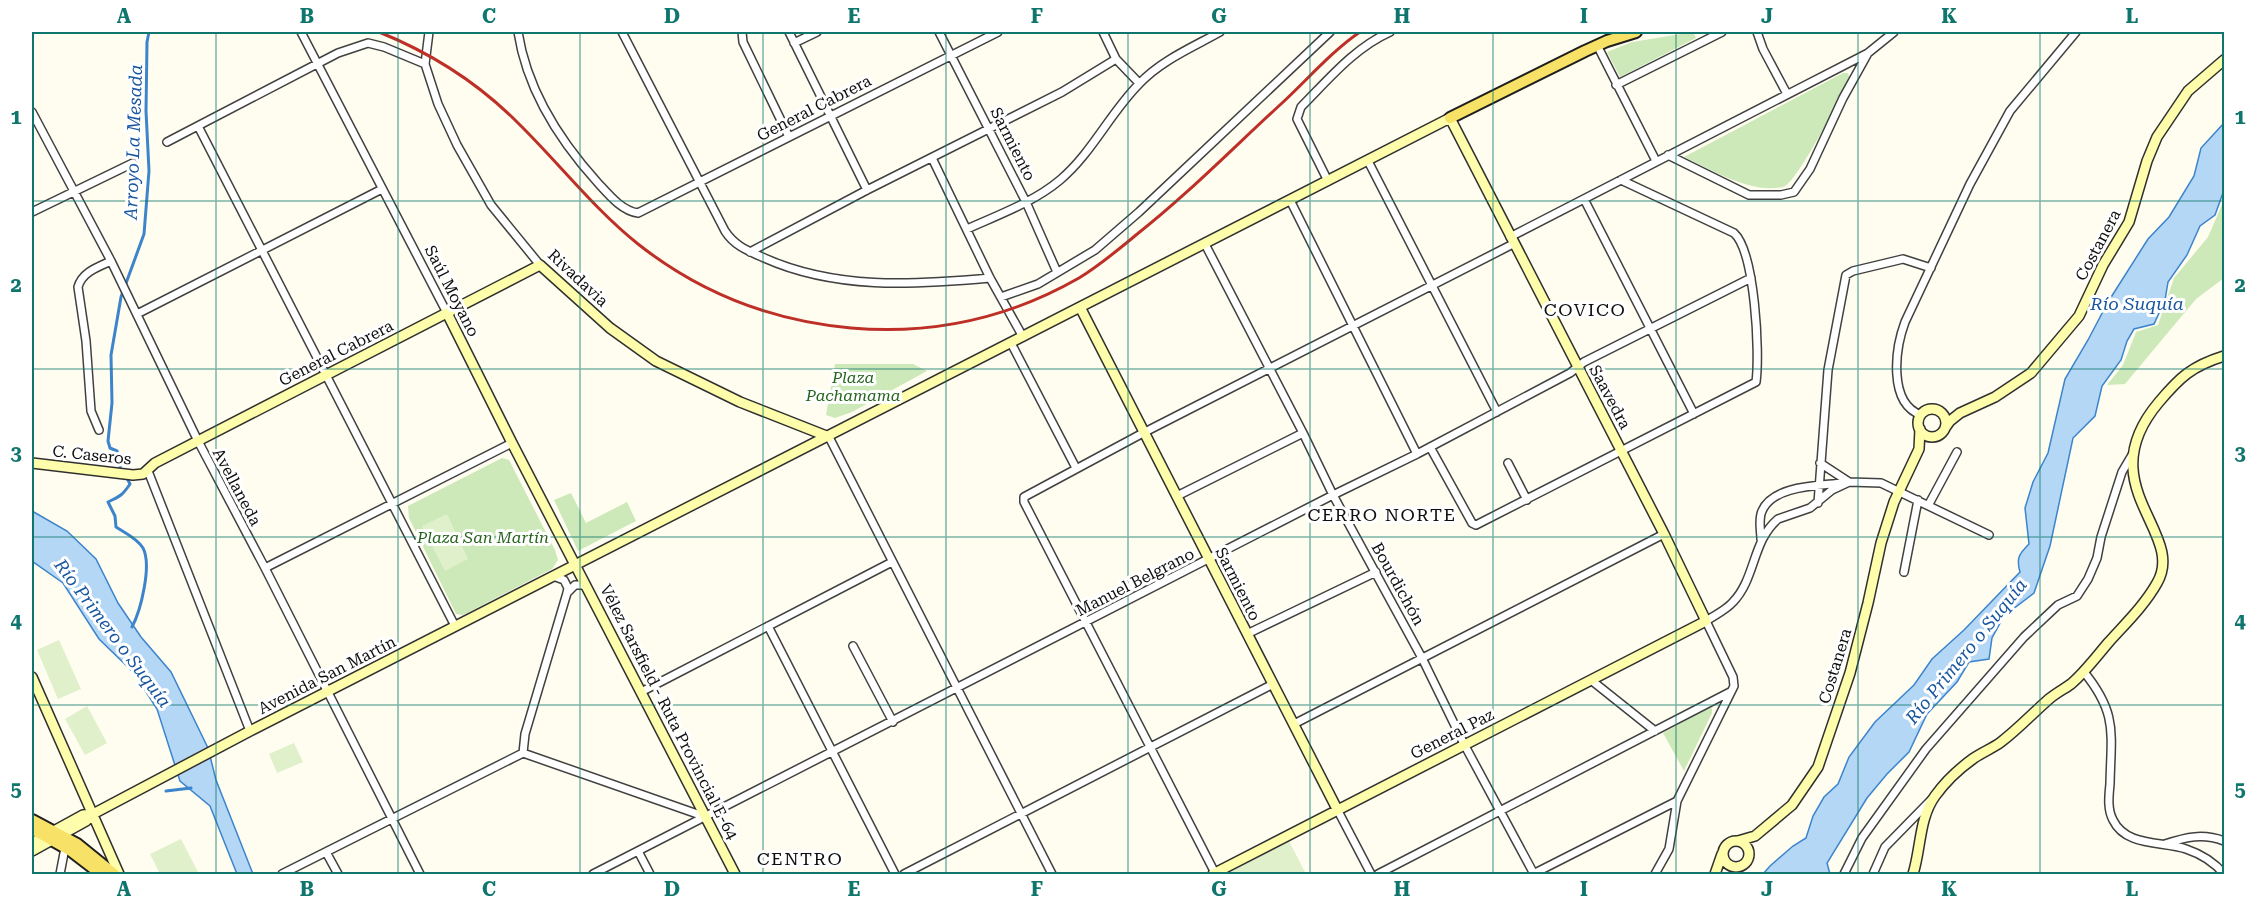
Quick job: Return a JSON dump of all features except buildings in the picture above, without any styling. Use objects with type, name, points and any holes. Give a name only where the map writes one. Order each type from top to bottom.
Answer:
[{"type":"main road","points":[[1450,118],[1615,34],[1635,32]]},
{"type":"main road","points":[[32,820],[101,874]]},
{"type":"main road","points":[[32,829],[86,850],[114,874]]},
{"type":"street","name":"Saúl Moyano","points":[[301,32],[576,564]]},
{"type":"street","name":"Rivadavia","points":[[429,32],[425,64],[438,104],[466,164],[492,205],[540,265],[610,328],[637,349],[699,383],[800,427],[829,437]]},
{"type":"street","name":"General Cabrera","points":[[518,32],[530,79],[545,112],[564,143],[610,196],[631,212],[645,212],[998,32]]},
{"type":"street","points":[[622,32],[729,238],[735,244],[785,268],[851,281],[889,284],[990,278]]},
{"type":"street","points":[[741,32],[742,42],[789,137]]},
{"type":"street","points":[[789,32],[867,190]]},
{"type":"street","points":[[794,43],[817,32]]},
{"type":"street","name":"Sarmiento","points":[[939,32],[1026,202],[1058,272]]},
{"type":"street","points":[[1103,32],[1116,59],[1139,83]]},
{"type":"street","points":[[967,230],[1026,202],[1052,186],[1072,169],[1139,83],[1155,70],[1220,32]]},
{"type":"street","points":[[1001,297],[1038,284],[1095,250],[1139,212],[1330,32]]},
{"type":"street","points":[[1328,181],[1297,119],[1301,107],[1347,60],[1389,32]]},
{"type":"street","points":[[1701,32],[1703,40]]},
{"type":"street","points":[[1616,85],[1722,32]]},
{"type":"street","points":[[1757,32],[1763,49],[1787,94]]},
{"type":"street","points":[[1214,874],[1024,502],[1024,497],[1143,433],[1432,286],[1584,199],[1868,53],[1894,32]]},
{"type":"street","points":[[1921,415],[1911,411],[1903,402],[1899,391],[1900,337],[1905,322],[1970,184],[2010,111],[2076,32]]},
{"type":"street","points":[[167,142],[352,47],[368,43],[425,64]]},
{"type":"street","points":[[1597,45],[1656,161]]},
{"type":"street","points":[[1668,155],[1749,195],[1781,195],[1794,192],[1810,169],[1843,98],[1868,53]]},
{"type":"street","points":[[750,252],[1062,92],[1116,59]]},
{"type":"street","name":"Costanera","points":[[1723,851],[1727,844],[1755,836],[1792,805],[1810,780],[1821,759],[1850,673],[1881,543],[1899,490],[1919,449],[1926,441],[1946,428],[1950,421],[1960,413],[1995,397],[2031,373],[2079,316],[2103,265],[2129,222],[2147,161],[2157,137],[2188,91],[2224,60]]},
{"type":"street","name":"Avellaneda","points":[[32,112],[111,261],[198,441],[420,874]]},
{"type":"street","name":"Avenida San Martín","points":[[52,836],[86,821],[93,814],[250,731],[551,576],[829,437],[1450,118]]},
{"type":"street","name":"Saavedra","points":[[1450,118],[1511,241],[1664,534],[1733,677],[1734,686],[1730,692]]},
{"type":"street","points":[[198,126],[455,626]]},
{"type":"street","points":[[932,158],[990,278],[1023,336]]},
{"type":"street","points":[[1368,161],[1497,412]]},
{"type":"street","points":[[32,212],[133,163]]},
{"type":"street","points":[[1430,447],[1474,525],[1756,382],[1756,318],[1751,278],[1743,244],[1734,233],[1621,180]]},
{"type":"street","points":[[137,314],[382,189]]},
{"type":"street","points":[[1584,199],[1694,414]]},
{"type":"street","points":[[1290,200],[1417,454]]},
{"type":"street","name":"Bourdichón","points":[[1205,244],[1333,495],[1422,658],[1464,744],[1537,874]]},
{"type":"street","points":[[1818,503],[1828,369],[1846,275],[1897,259],[1911,260],[1931,268]]},
{"type":"street","points":[[99,430],[91,411],[86,341],[78,287],[81,279],[90,271],[111,261]]},
{"type":"street","name":"General Cabrera","points":[[148,471],[155,463],[540,265]]},
{"type":"street","name":"Manuel Belgrano","points":[[593,874],[1417,454],[1577,367],[1751,278]]},
{"type":"street","name":"Sarmiento","points":[[1080,307],[1371,874]]},
{"type":"street","points":[[1011,343],[1076,468]]},
{"type":"street","points":[[1844,874],[1862,838],[1926,749],[2024,637],[2058,605],[2077,596],[2088,579],[2097,558],[2101,537],[2122,472],[2132,456],[2139,430],[2144,422],[2175,382],[2195,368],[2224,356]]},
{"type":"street","name":"Costanera","points":[[1919,449],[1921,415],[1932,409],[1960,413]]},
{"type":"street","points":[[1941,412],[1946,419],[1946,428]]},
{"type":"street","points":[[798,452],[804,442],[800,427]]},
{"type":"street","points":[[1920,429],[1927,435],[1935,436]]},
{"type":"street","points":[[1177,496],[1303,433]]},
{"type":"street","points":[[829,437],[1052,874]]},
{"type":"street","points":[[265,568],[512,443]]},
{"type":"street","points":[[1929,504],[1957,452]]},
{"type":"street","points":[[1874,874],[1885,847],[1962,768],[1999,744],[2050,698],[2069,686],[2084,672],[2142,605],[2159,581],[2164,567],[2162,550],[2136,489],[2132,456]]},
{"type":"street","name":"C. Caseros","points":[[32,463],[133,475],[148,471]]},
{"type":"street","points":[[1508,463],[1527,500]]},
{"type":"street","points":[[1821,463],[1849,482]]},
{"type":"street","points":[[148,471],[250,731]]},
{"type":"street","points":[[1761,539],[1778,519],[1818,503],[1832,490],[1849,482]]},
{"type":"street","points":[[1706,621],[1726,609],[1738,596],[1753,567],[1761,539],[1762,510],[1770,501],[1792,489],[1849,482],[1881,483],[1929,504],[1989,535]]},
{"type":"street","points":[[1904,572],[1918,500]]},
{"type":"street","points":[[1294,724],[1664,534]]},
{"type":"street","points":[[642,692],[892,562]]},
{"type":"street","name":"Vélez Sarsfield - Ruta Provincial E-64","points":[[576,564],[735,874]]},
{"type":"street","points":[[1248,634],[1376,572]]},
{"type":"street","points":[[523,753],[525,734],[568,588],[564,580],[551,576]]},
{"type":"street","points":[[567,593],[579,584],[588,589]]},
{"type":"street","name":"General Paz","points":[[1214,874],[1706,621]]},
{"type":"street","points":[[768,626],[895,874]]},
{"type":"street","points":[[853,646],[893,722]]},
{"type":"street","points":[[2084,672],[2102,695],[2109,713],[2111,729],[2109,807],[2113,821],[2126,835],[2185,849],[2204,857],[2224,874]]},
{"type":"street","points":[[32,677],[119,874]]},
{"type":"street","points":[[1591,680],[1655,731]]},
{"type":"street","points":[[904,874],[1273,684]]},
{"type":"street","points":[[1378,874],[1730,692]]},
{"type":"street","points":[[1655,874],[1669,849],[1677,801],[1730,692]]},
{"type":"street","points":[[282,874],[523,753],[706,817]]},
{"type":"street","points":[[1913,874],[1924,820],[1935,796]]},
{"type":"street","points":[[1537,874],[1677,801]]},
{"type":"street","points":[[32,843],[52,836]]},
{"type":"street","points":[[32,851],[52,836]]},
{"type":"street","points":[[1715,874],[1743,864],[1755,836]]},
{"type":"street","points":[[2162,845],[2192,836],[2224,841]]},
{"type":"street","points":[[1738,841],[1745,845],[1749,853]]},
{"type":"street","points":[[32,856],[53,844],[65,848],[60,874]]},
{"type":"street","points":[[638,851],[650,874]]},
{"type":"street","points":[[1723,851],[1727,863],[1735,867]]},
{"type":"street","points":[[1715,874],[1723,851]]},
{"type":"street","points":[[326,852],[338,874]]},
{"type":"green space","points":[[1693,32],[1696,38],[1620,77],[1607,52],[1632,42]]},
{"type":"green space","points":[[1843,73],[1848,73],[1850,79],[1829,119],[1798,171],[1783,187],[1770,188],[1745,184],[1684,157]]},
{"type":"green space","points":[[2224,200],[2224,278],[2196,299],[2125,384],[2107,385],[2123,365],[2136,332],[2158,325],[2174,278],[2208,237]]},
{"type":"green space","name":"Plaza Pachamama","points":[[835,364],[913,364],[927,371],[852,412],[835,418],[826,415]]},
{"type":"green space","name":"Plaza San Martín","points":[[502,458],[509,460],[558,560],[552,569],[467,613],[456,614],[409,518],[408,506]]},
{"type":"green space","points":[[571,493],[586,523],[627,502],[636,521],[578,551],[554,500]]},
{"type":"green space","points":[[447,514],[468,559],[445,571],[422,526]]},
{"type":"green space","points":[[59,640],[81,689],[58,699],[37,650]]},
{"type":"green space","points":[[87,706],[107,743],[85,755],[65,719]]},
{"type":"green space","points":[[1712,708],[1712,713],[1684,771],[1663,733],[1706,709]]},
{"type":"green space","points":[[294,743],[303,762],[277,773],[269,754]]},
{"type":"green space","points":[[181,839],[199,874],[160,874],[150,854]]},
{"type":"green space","points":[[1289,841],[1306,874],[1224,874]]},
{"type":"water","name":"Río Suquía","points":[[2224,123],[2224,190],[2215,215],[2200,226],[2187,255],[2168,282],[2165,300],[2154,324],[2134,329],[2127,341],[2121,360],[2102,386],[2095,416],[2073,438],[2050,546],[2034,593],[2004,616],[1992,638],[1989,659],[1969,662],[1957,682],[1927,714],[1909,752],[1867,798],[1827,863],[1830,874],[1763,874],[1793,846],[1806,838],[1813,816],[1824,797],[1838,784],[1849,757],[1875,722],[1914,685],[1932,659],[1964,630],[2020,572],[2019,556],[2029,544],[2025,508],[2033,482],[2048,453],[2065,379],[2108,302],[2148,239],[2169,217],[2194,176],[2201,148]]},
{"type":"water","name":"Río Primero o Suquía","points":[[32,511],[67,531],[96,559],[118,603],[141,637],[171,672],[208,748],[216,780],[253,874],[237,874],[210,806],[180,781],[157,709],[134,673],[99,639],[63,583],[32,561]]},
{"type":"waterway","name":"Arroyo La Mesada","points":[[122,470],[117,451],[110,448],[108,441],[112,403],[111,355],[121,297],[144,234],[149,171],[146,111],[149,32]]},
{"type":"waterway","name":"Arroyo La Mesada","points":[[127,478],[130,484],[125,491],[108,502],[115,516],[116,527],[138,542],[145,556],[144,588],[132,627]]},
{"type":"waterway","points":[[166,791],[191,788]]},
{"type":"railway","points":[[379,32],[435,59],[486,94],[517,122],[591,201],[622,230],[638,244],[686,277],[738,302],[794,319],[881,330],[911,329],[969,321],[1025,304],[1079,278],[1108,258],[1173,204],[1330,57],[1360,32]]},
{"type":"district","name":"COVICO","points":[[1585,309]]},
{"type":"district","name":"CERRO NORTE","points":[[1382,514]]},
{"type":"district","name":"CENTRO","points":[[800,858]]}]
